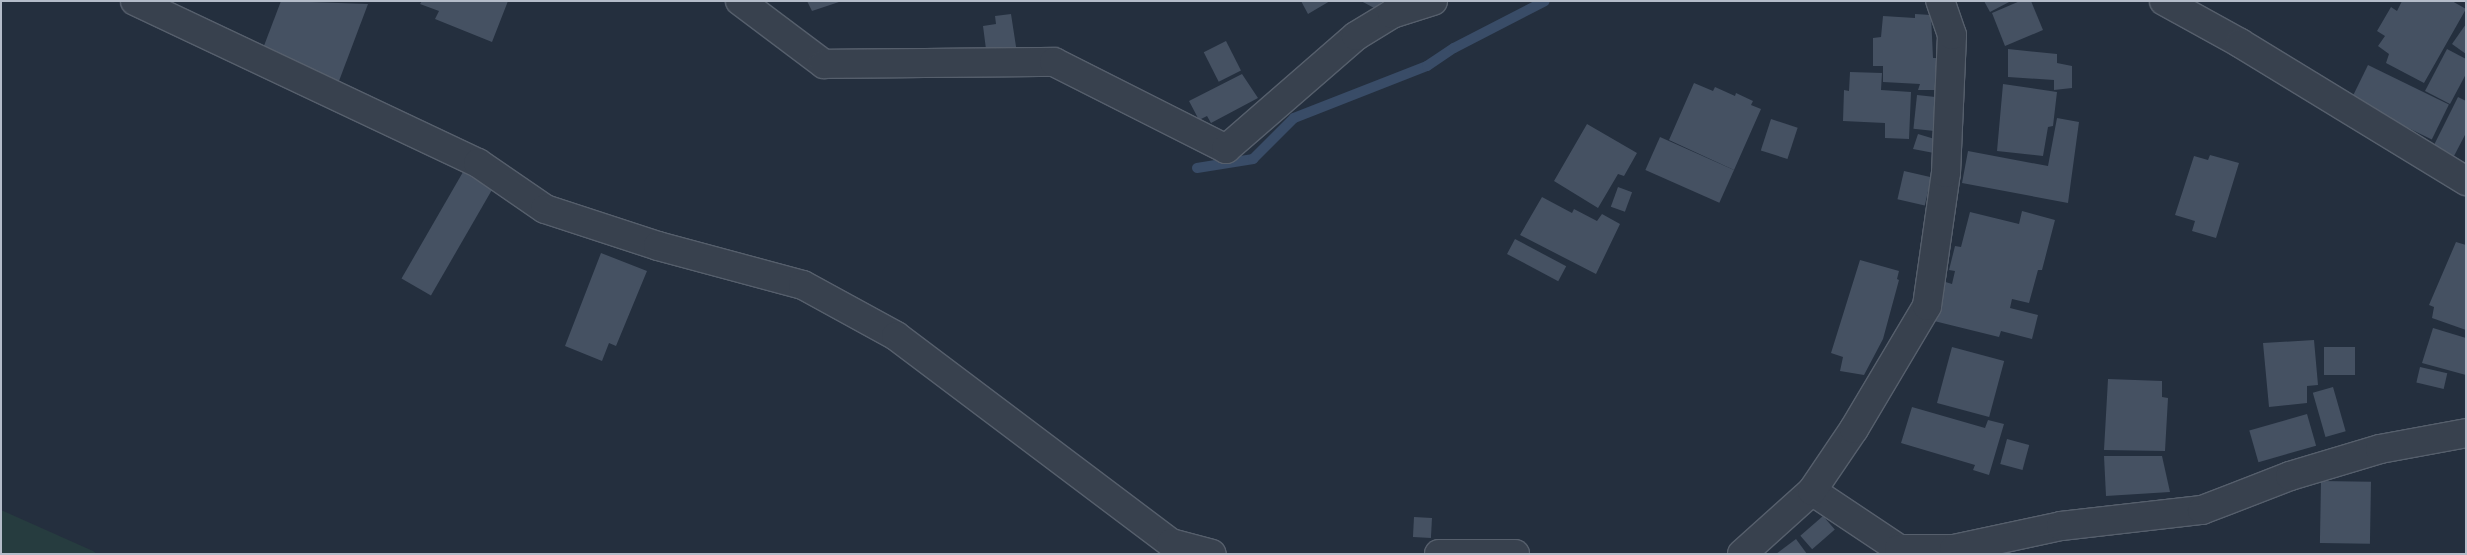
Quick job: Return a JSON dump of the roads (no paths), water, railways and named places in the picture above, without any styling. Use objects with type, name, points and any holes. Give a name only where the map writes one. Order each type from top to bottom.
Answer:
[{"type":"street","points":[[135,1],[194,26],[478,163],[545,209],[658,246],[803,285],[896,336],[1171,543],[1212,554]]},
{"type":"street","points":[[740,1],[824,64],[1054,62],[1226,149],[1356,36],[1392,14],[1434,1]]},
{"type":"street","points":[[1742,554],[1812,491],[1854,429],[1927,306],[1946,173],[1952,35],[1940,1]]},
{"type":"street","points":[[2164,1],[2240,43],[2466,181]]},
{"type":"street","points":[[1812,491],[1899,549],[1954,548],[2061,526],[2202,510],[2290,476],[2380,449],[2466,434]]},
{"type":"street","points":[[1439,554],[1515,554]]},
{"type":"waterway","points":[[1197,168],[1253,159],[1294,118],[1427,66],[1454,48],[1545,1]]}]
